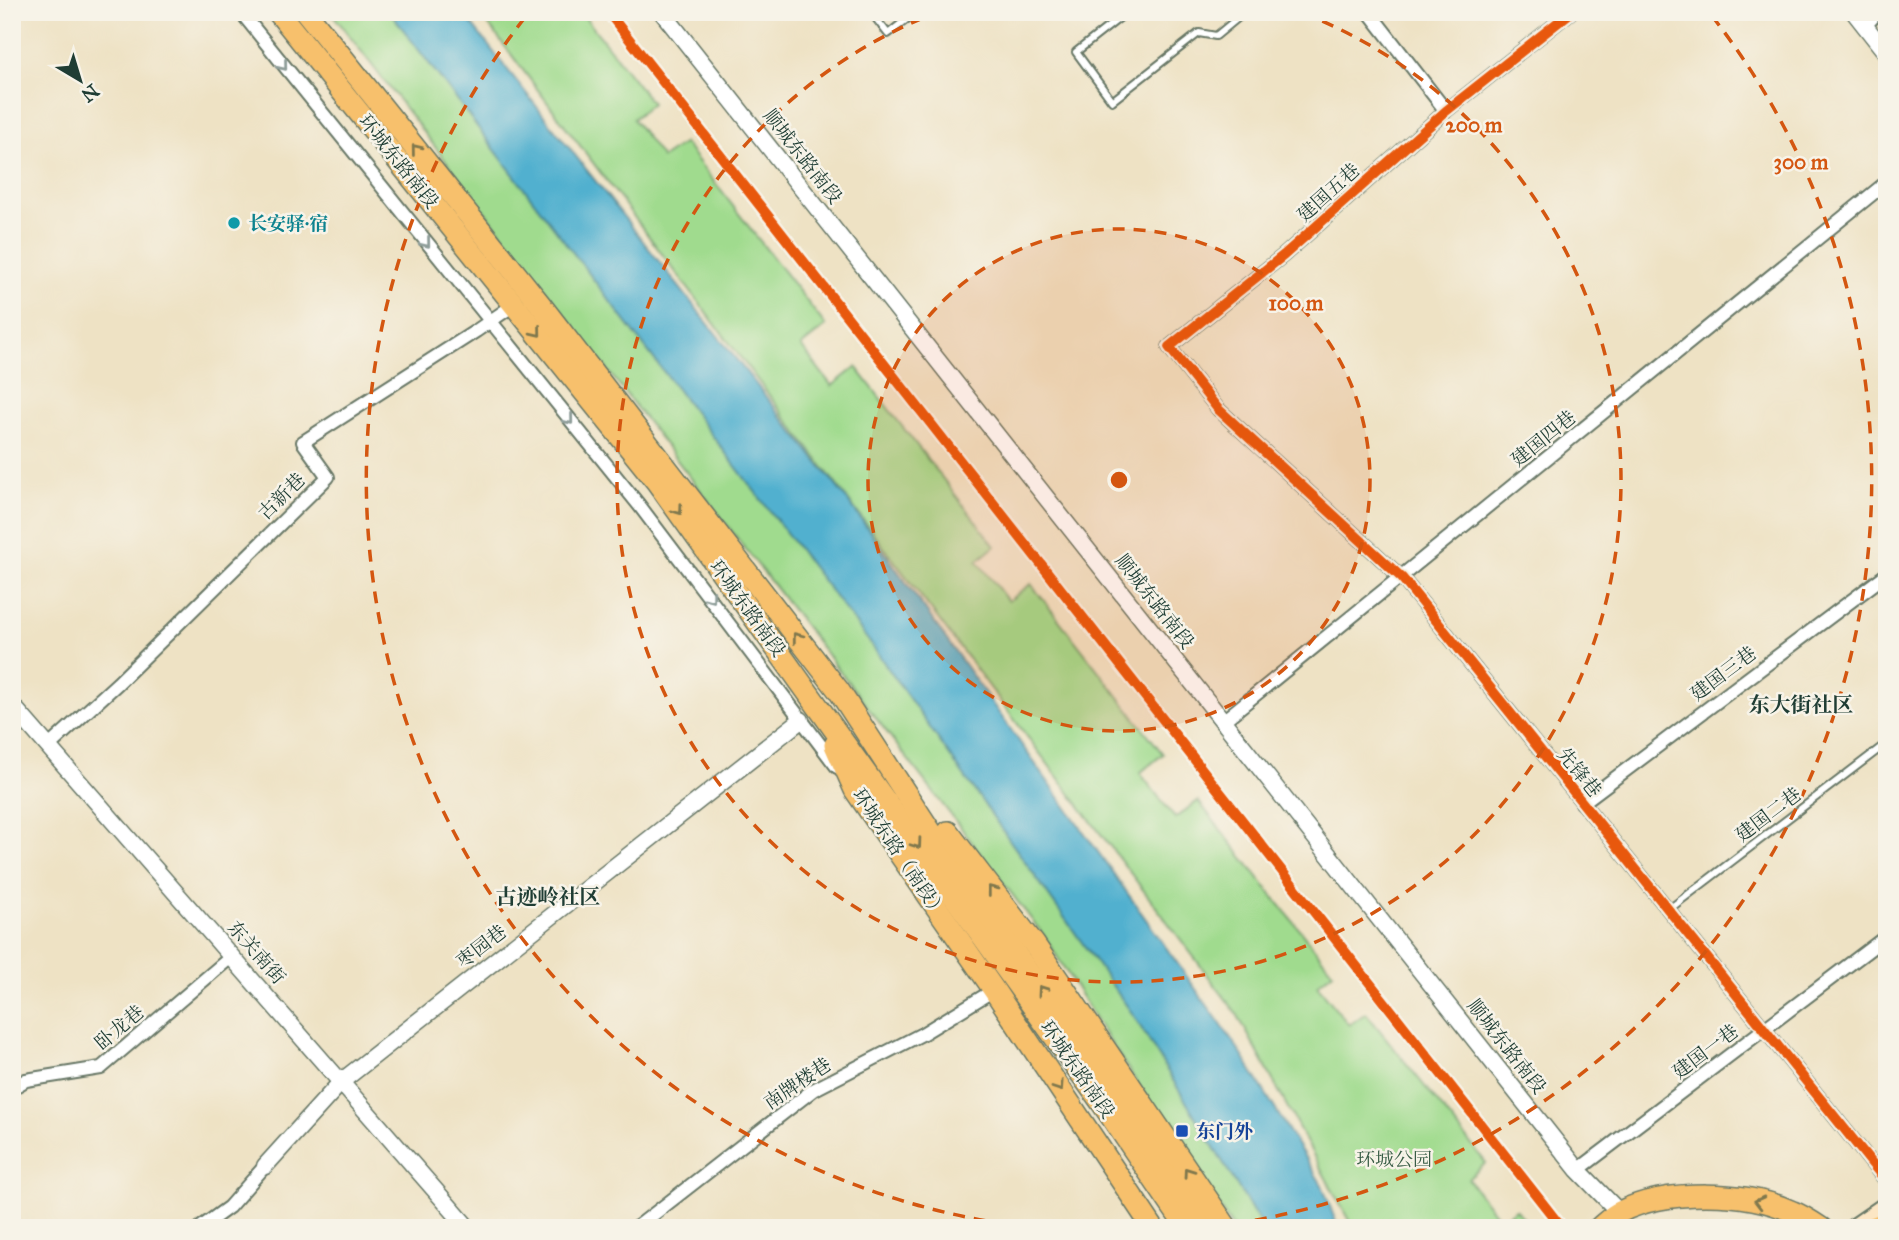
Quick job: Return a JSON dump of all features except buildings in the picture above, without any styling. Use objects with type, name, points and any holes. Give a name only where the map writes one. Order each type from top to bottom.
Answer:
[{"type":"main road","name":"环城东路南段","points":[[278,12],[657,482],[1102,1103],[1187,1228]]},
{"type":"main road","name":"环城东路南段","points":[[306,12],[540,304],[839,691],[931,832],[1206,1228]]},
{"type":"main road","points":[[839,691],[1034,944],[1227,1228]]},
{"type":"main road","name":"环城东路（南段）","points":[[820,709],[855,790],[994,990],[1153,1228]]},
{"type":"main road","points":[[1599,1228],[1619,1212],[1665,1196],[1712,1195],[1752,1199],[1792,1211],[1821,1228]]},
{"type":"main road","points":[[1855,1228],[1887,1206]]},
{"type":"main road","points":[[1872,1228],[1887,1222]]},
{"type":"street","points":[[241,12],[655,526],[855,790]]},
{"type":"street","name":"顺城东路南段","points":[[662,12],[1578,1170],[1619,1212]]},
{"type":"street","name":"建国五巷","points":[[1218,409],[1169,347],[1284,255],[1446,111],[1571,12]]},
{"type":"street","points":[[1854,12],[1887,54]]},
{"type":"street","points":[[1865,26],[1878,12]]},
{"type":"street","points":[[1371,13],[1446,111]]},
{"type":"street","name":"建国四巷","points":[[1223,721],[1887,183]]},
{"type":"street","name":"古新巷","points":[[48,747],[118,683],[328,477],[303,442],[489,322],[514,303]]},
{"type":"street","name":"先锋巷","points":[[1218,409],[1402,578],[1887,1182]]},
{"type":"street","name":"建国三巷","points":[[1582,803],[1887,574]]},
{"type":"street","name":"东关南街","points":[[12,705],[468,1228]]},
{"type":"street","name":"枣园巷","points":[[265,1166],[342,1081],[801,720]]},
{"type":"street","name":"建国一巷","points":[[1578,1170],[1887,936]]},
{"type":"street","name":"卧龙巷","points":[[12,1088],[26,1080],[101,1068],[233,956]]},
{"type":"street","name":"南牌楼巷","points":[[636,1228],[813,1090],[922,1034],[994,990]]},
{"type":"street","points":[[200,1228],[229,1208],[265,1166]]},
{"type":"lane","points":[[871,12],[888,34],[916,12]]},
{"type":"lane","points":[[1127,12],[1076,52],[1112,101],[1199,33],[1216,36],[1245,12]]},
{"type":"lane","name":"建国二巷","points":[[1668,910],[1887,743]]},
{"type":"green space","points":[[331,12],[390,12],[868,640],[1134,1016],[1263,1228],[1233,1228],[1101,1028],[1045,937]]},
{"type":"green space","name":"环城公园","points":[[479,12],[581,12],[652,103],[633,119],[662,158],[684,143],[826,326],[801,346],[832,386],[856,367],[995,546],[977,561],[1008,601],[1031,584],[1163,754],[1140,773],[1175,818],[1198,801],[1333,972],[1317,985],[1349,1025],[1366,1013],[1486,1163],[1468,1179],[1500,1220],[1516,1209],[1525,1220],[1521,1228],[1353,1228],[1237,1014]]},
{"type":"water","points":[[390,12],[462,12],[845,497],[1237,1047],[1322,1185],[1338,1228],[1263,1228],[1134,1016],[868,640]]},
{"type":"cycle path","points":[[608,12],[1562,1228]]},
{"type":"cycle path","points":[[1571,12],[1446,111],[1284,255],[1169,347],[1218,409],[1402,578],[1887,1182]]},
{"type":"place","name":"长安驿·宿","points":[[234,223]]},
{"type":"place","name":"东门外","points":[[1182,1131]]},
{"type":"district","name":"东大街社区","points":[[1801,705]]},
{"type":"district","name":"古迹岭社区","points":[[548,897]]}]
